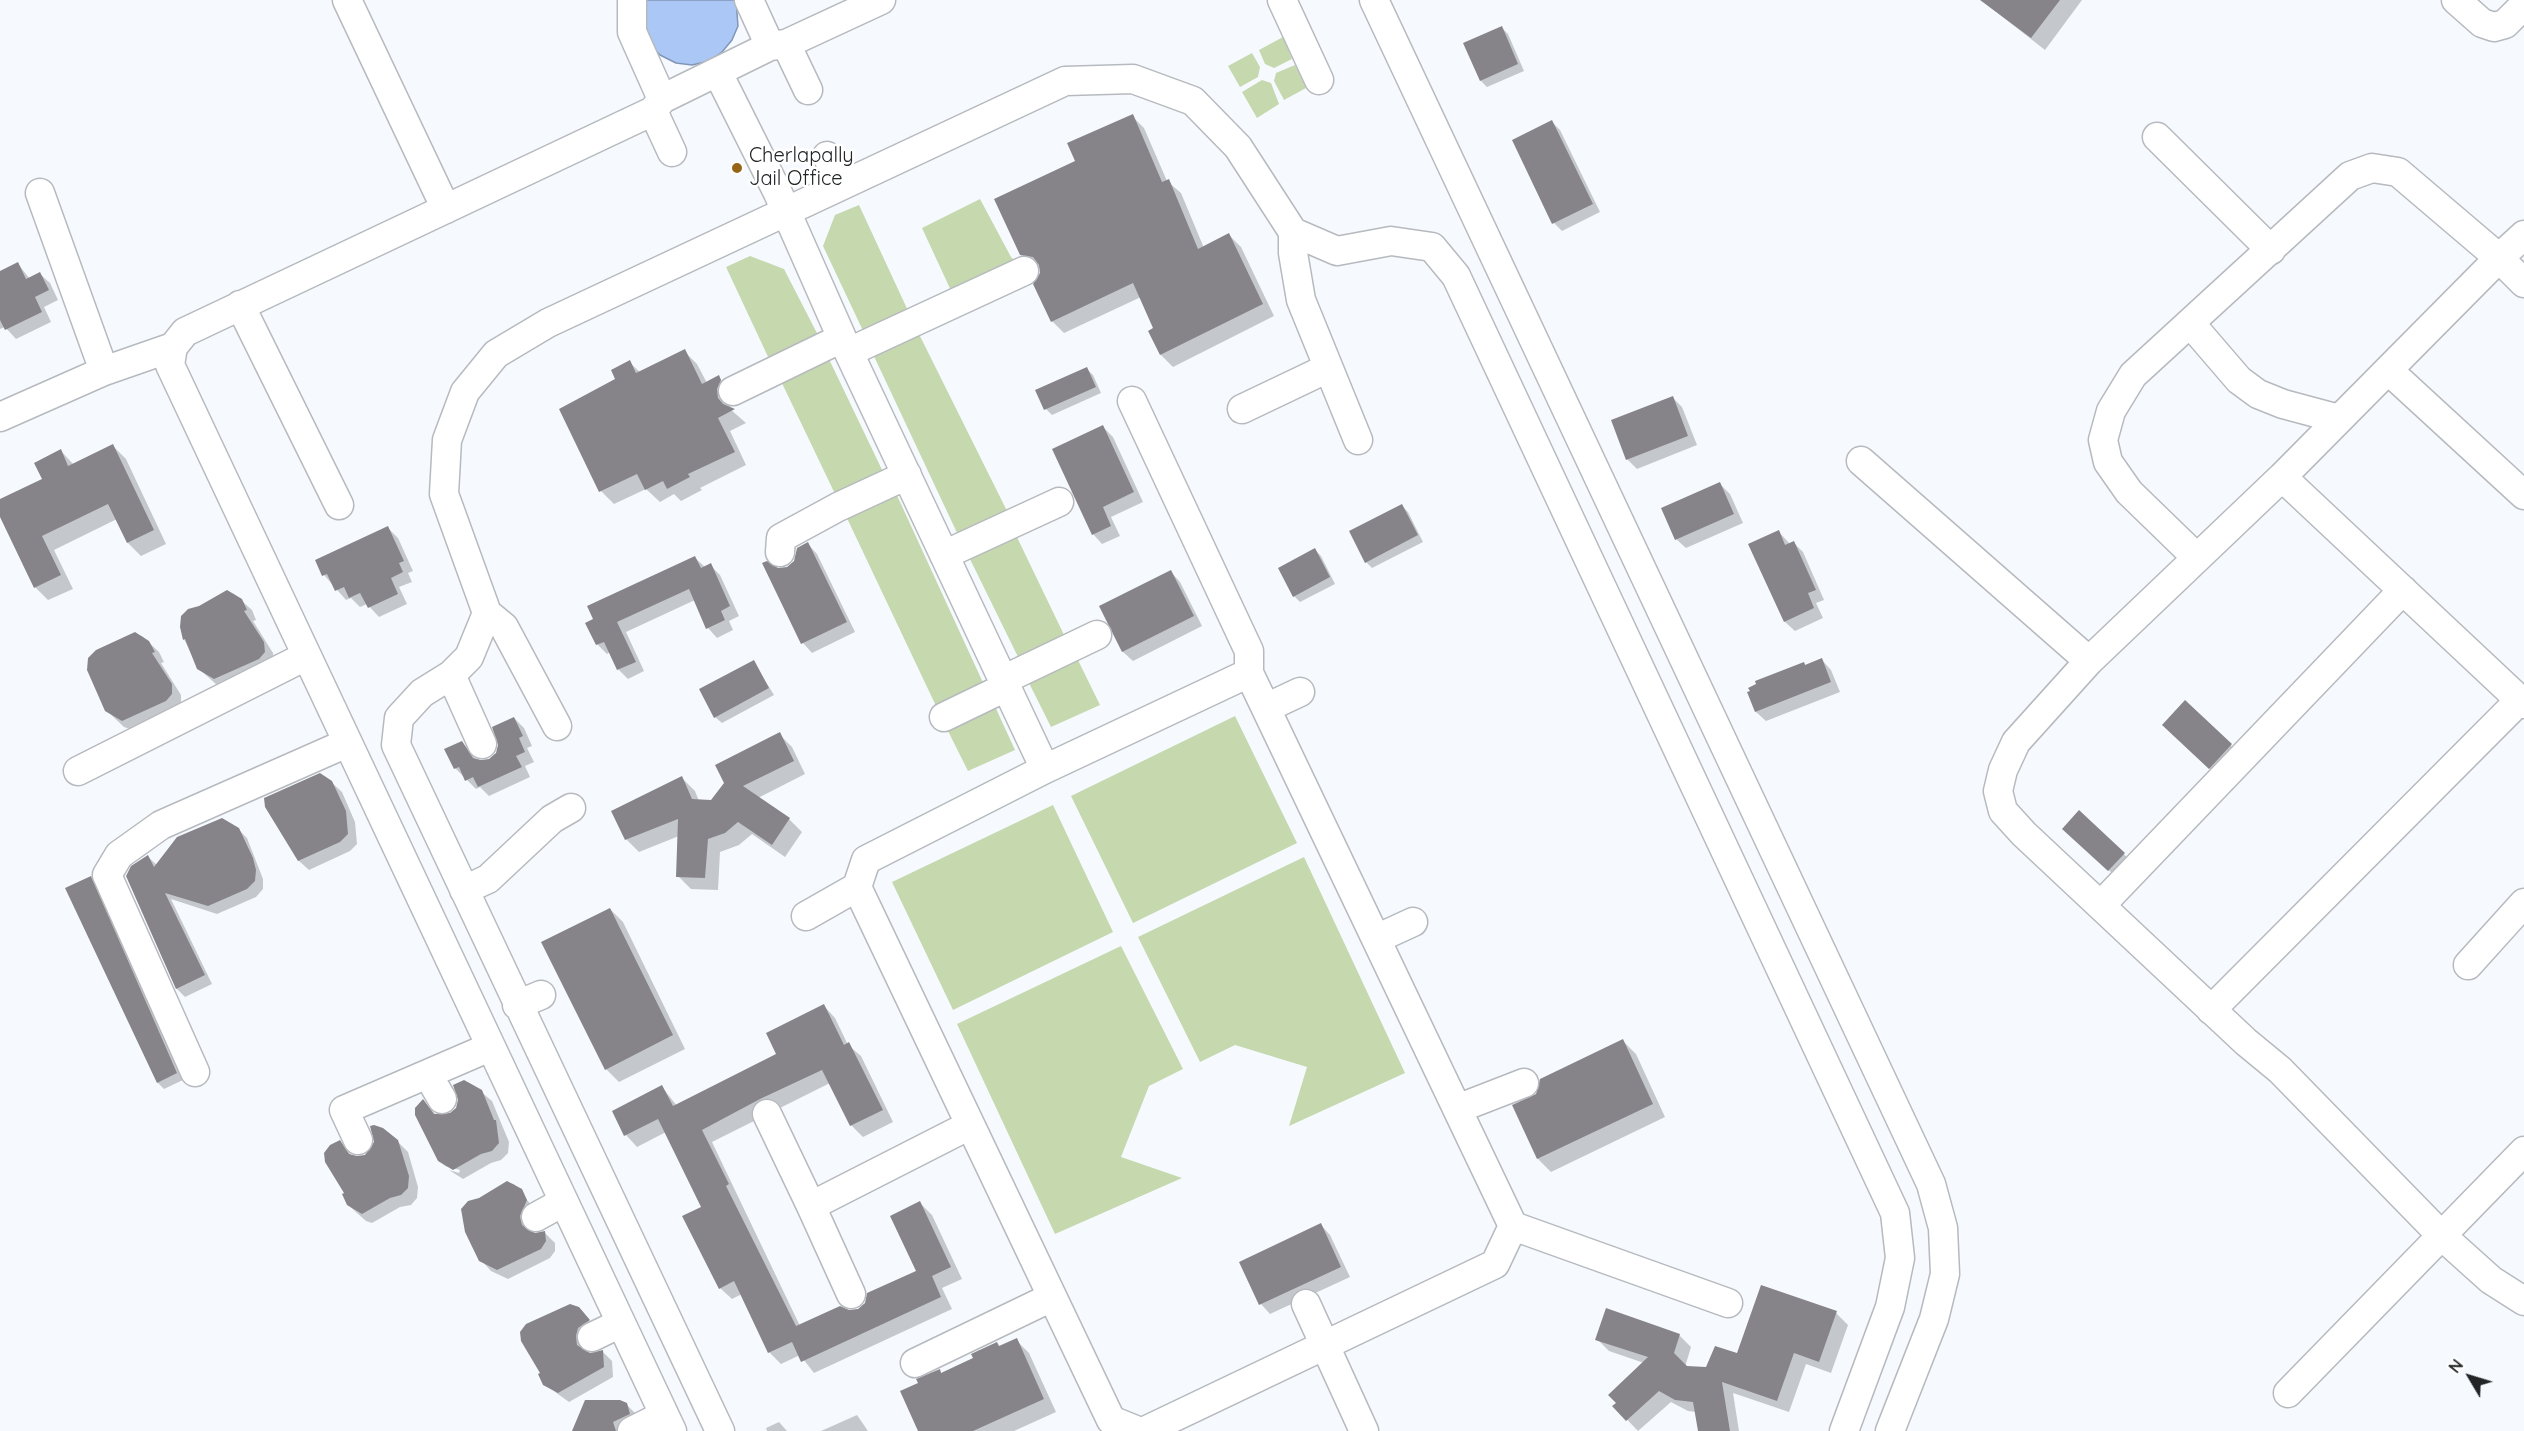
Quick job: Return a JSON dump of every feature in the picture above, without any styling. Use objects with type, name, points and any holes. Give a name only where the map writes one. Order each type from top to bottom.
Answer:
[{"type":"street","points":[[347,0],[446,208]]},
{"type":"street","points":[[632,0],[632,32],[672,152]]},
{"type":"street","points":[[749,0],[808,90]]},
{"type":"street","points":[[0,417],[104,371],[173,346],[185,332],[240,305],[446,208],[658,105],[718,73],[881,0]]},
{"type":"street","points":[[1282,0],[1319,80]]},
{"type":"street","points":[[1374,0],[1931,1184],[1943,1228],[1945,1274],[1934,1319],[1890,1431]]},
{"type":"street","points":[[2456,0],[2482,23],[2494,27],[2505,24],[2524,5]]},
{"type":"street","points":[[718,73],[786,212],[1045,769]]},
{"type":"street","points":[[557,726],[504,627],[486,613],[444,494],[447,440],[465,392],[496,354],[548,323],[1065,81],[1133,79],[1193,101],[1238,147],[1293,232],[1298,287],[1358,440]]},
{"type":"street","points":[[2157,137],[2271,250]]},
{"type":"street","points":[[827,156],[842,185]]},
{"type":"street","points":[[2196,557],[2129,492],[2108,462],[2103,440],[2111,411],[2133,375],[2350,176],[2372,168],[2398,172],[2499,258],[2524,283]]},
{"type":"street","points":[[40,193],[104,371]]},
{"type":"street","points":[[1293,232],[1336,251],[1390,240],[1432,247],[1455,276],[1890,1202],[1895,1213],[1900,1258],[1890,1306],[1844,1431]]},
{"type":"street","points":[[2524,235],[2282,477],[2089,661],[2016,742],[2003,770],[1998,791],[2003,811],[2017,827],[2211,1010],[2280,1070],[2442,1236],[2491,1280],[2524,1301]]},
{"type":"street","points":[[733,391],[1024,271]]},
{"type":"street","points":[[240,305],[339,505]]},
{"type":"street","points":[[2190,323],[2239,380],[2258,394],[2283,404],[2339,419]]},
{"type":"street","points":[[173,346],[170,366],[668,1423],[632,1431]]},
{"type":"street","points":[[1242,409],[1328,368]]},
{"type":"street","points":[[2388,370],[2524,495]]},
{"type":"street","points":[[1132,401],[1249,651],[1249,673],[1513,1226],[1728,1303]]},
{"type":"street","points":[[1862,461],[2089,661]]},
{"type":"street","points":[[780,552],[781,538],[838,507],[907,475]]},
{"type":"street","points":[[2211,1010],[2522,702],[2282,477]]},
{"type":"street","points":[[944,555],[1059,502]]},
{"type":"street","points":[[2101,904],[2403,590]]},
{"type":"street","points":[[486,613],[469,657],[451,675],[422,693],[399,718],[396,745],[464,890],[529,1000],[720,1431]]},
{"type":"street","points":[[944,717],[1097,635]]},
{"type":"street","points":[[78,771],[306,656]]},
{"type":"street","points":[[807,916],[857,887],[866,860],[1045,769],[1249,673]]},
{"type":"street","points":[[451,675],[482,744]]},
{"type":"street","points":[[1266,708],[1300,692]]},
{"type":"street","points":[[195,1072],[107,875],[119,855],[161,825],[347,743]]},
{"type":"street","points":[[464,890],[488,879],[552,819],[571,808]]},
{"type":"street","points":[[857,887],[1052,1297],[1109,1425],[1138,1431]]},
{"type":"street","points":[[2468,965],[2524,903]]},
{"type":"street","points":[[1376,939],[1413,922]]},
{"type":"street","points":[[358,1140],[344,1110],[435,1087],[490,1047]]},
{"type":"street","points":[[1457,1109],[1524,1083]]},
{"type":"street","points":[[767,1114],[851,1294]]},
{"type":"street","points":[[811,1206],[970,1125]]},
{"type":"street","points":[[2288,1393],[2524,1151]]},
{"type":"street","points":[[536,1216],[563,1202]]},
{"type":"street","points":[[1145,1431],[1495,1264],[1513,1226]]},
{"type":"street","points":[[915,1363],[1052,1297]]},
{"type":"street","points":[[1306,1304],[1364,1431]]},
{"type":"street","points":[[592,1337],[621,1323]]},
{"type":"green space","points":[[1283,37],[1292,59],[1274,68],[1265,64],[1259,50]]},
{"type":"green space","points":[[1252,53],[1260,67],[1258,77],[1240,87],[1228,66]]},
{"type":"green space","points":[[1295,65],[1306,88],[1284,100],[1274,81],[1276,73]]},
{"type":"green space","points":[[1262,80],[1271,83],[1279,104],[1257,118],[1242,92]]},
{"type":"green space","points":[[980,199],[1011,257],[1016,262],[953,295],[922,228]]},
{"type":"green space","points":[[859,205],[910,315],[865,335],[823,246],[835,215]]},
{"type":"green space","points":[[750,256],[784,269],[820,339],[770,361],[726,267]]},
{"type":"green space","points":[[917,330],[1008,513],[959,537],[872,352]]},
{"type":"green space","points":[[827,355],[885,476],[836,496],[780,379]]},
{"type":"green space","points":[[895,491],[985,687],[937,708],[845,514]]},
{"type":"green space","points":[[1014,531],[1066,639],[1020,661],[968,555]]},
{"type":"green space","points":[[1075,654],[1100,705],[1051,727],[1027,679]]},
{"type":"green space","points":[[993,702],[1015,750],[968,771],[946,727]]},
{"type":"green space","points":[[1235,716],[1297,843],[1133,923],[1071,796]]},
{"type":"green space","points":[[1053,805],[1113,932],[953,1010],[892,882]]},
{"type":"green space","points":[[1304,857],[1405,1073],[1289,1126],[1307,1067],[1235,1045],[1200,1062],[1138,937]]},
{"type":"green space","points":[[1121,946],[1183,1069],[1149,1086],[1121,1157],[1182,1178],[1055,1234],[957,1024]]},
{"type":"water","points":[[644,0],[736,0],[738,26],[732,40],[722,52],[709,61],[692,65],[676,63],[660,55],[648,43],[642,27]]},
{"type":"building","points":[[1980,0],[2060,0],[2031,38]]},
{"type":"building","points":[[1502,26],[1518,64],[1480,81],[1463,43]]},
{"type":"building","points":[[1133,114],[1162,182],[1169,179],[1198,249],[1229,233],[1263,304],[1160,355],[1148,331],[1153,328],[1133,283],[1051,322],[1033,284],[1040,273],[1039,265],[1033,257],[1020,255],[994,199],[1075,161],[1067,143]]},
{"type":"building","points":[[1552,120],[1593,204],[1552,224],[1512,140]]},
{"type":"building","points":[[18,262],[26,279],[40,272],[49,290],[35,297],[42,312],[5,330],[0,320],[0,271]]},
{"type":"building","points":[[685,349],[702,384],[719,375],[721,380],[717,389],[718,398],[723,404],[735,409],[718,418],[735,452],[688,474],[690,477],[667,489],[663,481],[645,490],[637,474],[599,492],[559,409],[615,379],[611,370],[630,360],[636,373]]},
{"type":"building","points":[[1087,367],[1096,387],[1044,410],[1035,390]]},
{"type":"building","points":[[1673,396],[1688,436],[1626,460],[1611,420]]},
{"type":"building","points":[[1103,425],[1134,492],[1103,507],[1111,526],[1092,535],[1052,449]]},
{"type":"building","points":[[113,444],[154,530],[127,543],[108,504],[42,536],[61,575],[34,588],[0,517],[0,499],[42,479],[34,463],[61,449],[68,466]]},
{"type":"building","points":[[1720,482],[1734,514],[1675,540],[1661,508]]},
{"type":"building","points":[[1402,504],[1418,535],[1365,563],[1349,531]]},
{"type":"building","points":[[388,526],[404,561],[399,563],[403,572],[391,578],[398,594],[368,608],[360,593],[349,598],[344,587],[335,591],[327,574],[322,576],[315,560]]},
{"type":"building","points":[[1779,530],[1785,545],[1794,541],[1816,590],[1808,593],[1814,608],[1784,622],[1748,544]]},
{"type":"building","points":[[808,542],[847,622],[801,644],[762,563],[767,561],[778,568],[787,567],[794,561],[797,548]]},
{"type":"building","points":[[1315,548],[1330,577],[1293,597],[1278,568]]},
{"type":"building","points":[[695,556],[701,568],[711,563],[730,606],[721,611],[725,620],[706,629],[689,589],[617,622],[636,662],[617,670],[604,642],[596,645],[585,623],[593,619],[587,606]]},
{"type":"building","points":[[1171,570],[1194,616],[1122,652],[1099,606]]},
{"type":"building","points":[[227,590],[242,599],[247,610],[244,611],[264,642],[265,652],[259,659],[214,679],[197,669],[185,639],[183,640],[180,627],[181,616],[188,609],[199,606]]},
{"type":"building","points":[[135,632],[149,641],[155,652],[152,653],[172,684],[172,694],[166,701],[122,721],[105,711],[87,670],[88,658],[96,650]]},
{"type":"building","points":[[1822,658],[1831,682],[1755,712],[1747,692],[1750,691],[1748,688],[1756,684],[1755,681],[1804,662],[1805,665]]},
{"type":"building","points":[[754,660],[769,688],[714,718],[699,689]]},
{"type":"building","points":[[2185,700],[2232,744],[2209,769],[2162,725]]},
{"type":"building","points":[[514,717],[523,736],[519,738],[525,752],[516,756],[522,767],[478,787],[473,777],[465,781],[459,767],[454,769],[444,749],[462,741],[473,758],[489,759],[496,753],[498,745],[492,727]]},
{"type":"building","points":[[780,732],[794,761],[743,786],[790,818],[772,845],[738,822],[725,833],[708,839],[705,878],[676,877],[678,819],[625,840],[611,811],[682,776],[692,799],[711,800],[724,783],[715,765]]},
{"type":"building","points":[[320,773],[332,781],[346,811],[348,834],[340,842],[298,861],[265,807],[264,798]]},
{"type":"building","points":[[2079,810],[2125,853],[2108,871],[2062,829]]},
{"type":"building","points":[[222,818],[239,828],[253,858],[256,870],[255,881],[247,889],[208,906],[165,893],[205,975],[176,989],[126,876],[131,866],[148,855],[154,867],[177,837]]},
{"type":"building","points":[[91,876],[177,1073],[157,1083],[65,888]]},
{"type":"building","points":[[610,908],[673,1035],[605,1070],[541,942]]},
{"type":"building","points":[[824,1004],[844,1045],[849,1042],[883,1110],[850,1126],[822,1070],[760,1099],[702,1130],[729,1184],[726,1186],[796,1326],[840,1306],[849,1310],[858,1309],[865,1303],[867,1293],[916,1271],[890,1216],[920,1201],[951,1267],[932,1276],[941,1297],[801,1362],[792,1342],[768,1353],[734,1281],[719,1289],[682,1216],[701,1207],[658,1119],[624,1136],[612,1111],[662,1085],[673,1106],[776,1054],[766,1033]]},
{"type":"building","points":[[1623,1039],[1653,1104],[1537,1159],[1512,1105],[1536,1094],[1540,1079]]},
{"type":"building","points":[[464,1080],[482,1090],[494,1120],[496,1120],[499,1143],[492,1151],[481,1154],[453,1170],[438,1161],[415,1115],[415,1108],[423,1099],[434,1114],[450,1113],[456,1108],[458,1100],[453,1085]]},
{"type":"building","points":[[370,1126],[383,1128],[398,1140],[409,1176],[408,1188],[401,1195],[390,1198],[362,1214],[347,1205],[342,1194],[344,1193],[325,1162],[324,1153],[330,1145],[340,1140],[349,1154],[365,1155],[374,1142]]},
{"type":"building","points":[[507,1181],[522,1189],[527,1200],[520,1216],[522,1225],[535,1233],[545,1231],[546,1241],[541,1249],[497,1270],[479,1261],[465,1232],[461,1209],[468,1201],[479,1198]]},
{"type":"building","points":[[1321,1223],[1341,1267],[1259,1305],[1239,1262]]},
{"type":"building","points":[[1761,1285],[1837,1311],[1819,1362],[1794,1353],[1777,1401],[1722,1382],[1730,1431],[1698,1431],[1693,1402],[1675,1400],[1659,1391],[1626,1421],[1612,1406],[1616,1403],[1608,1395],[1648,1357],[1595,1340],[1606,1308],[1680,1334],[1674,1353],[1687,1366],[1706,1367],[1715,1346],[1737,1353]]},
{"type":"building","points":[[570,1304],[579,1307],[590,1320],[578,1328],[577,1345],[590,1353],[603,1350],[604,1367],[558,1393],[543,1385],[538,1374],[540,1373],[521,1341],[520,1332],[526,1324]]},
{"type":"building","points":[[1017,1338],[1044,1399],[973,1431],[918,1431],[900,1391],[918,1383],[916,1379],[940,1369],[941,1373],[973,1358],[971,1354],[997,1342],[999,1346]]},
{"type":"building","points":[[585,1400],[620,1400],[627,1403],[630,1414],[613,1422],[616,1431],[572,1431]]},
{"type":"place","name":"Cherlapally Jail Office","points":[[737,168]]}]
